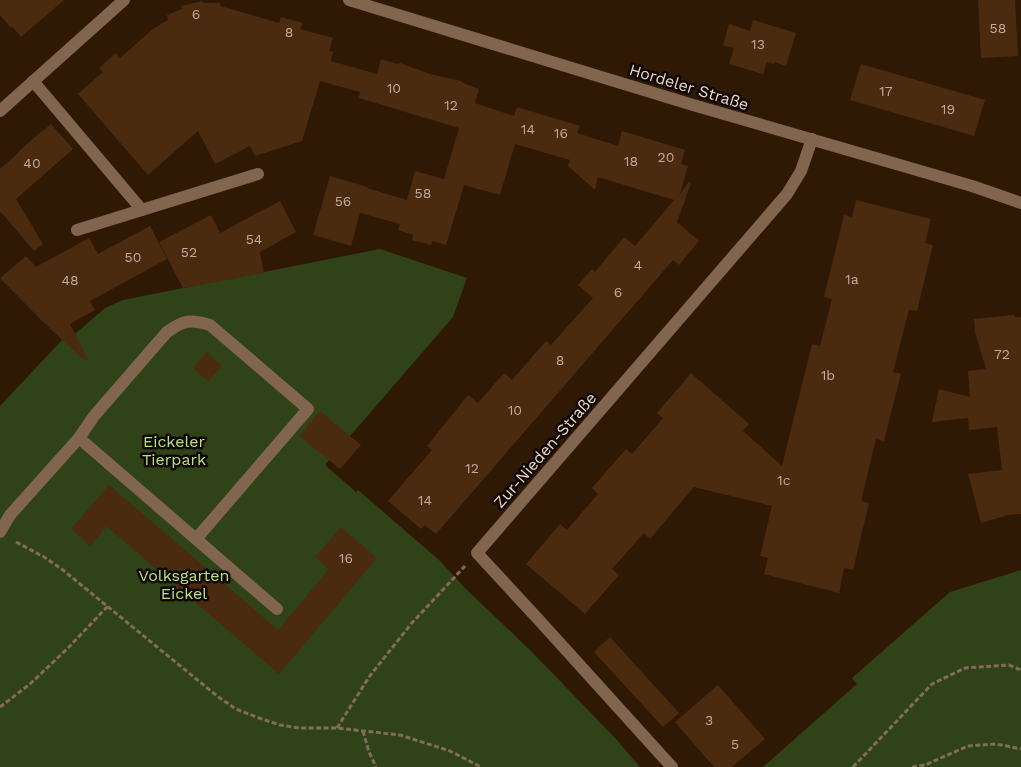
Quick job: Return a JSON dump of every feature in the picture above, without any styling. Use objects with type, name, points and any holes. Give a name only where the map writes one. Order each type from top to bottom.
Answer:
[{"type":"street","points":[[0,111],[124,0]]},
{"type":"street","name":"Hordeler Straße","points":[[349,0],[693,105],[972,186],[1021,203]]},
{"type":"street","points":[[33,81],[142,210]]},
{"type":"street","name":"Zur-Nieden-Straße","points":[[477,553],[787,194],[801,171],[812,139]]},
{"type":"street","points":[[77,230],[258,174]]},
{"type":"street","points":[[0,532],[10,516],[79,438],[94,416],[168,332],[180,323],[196,321],[210,325],[308,409],[196,538]]},
{"type":"street","points":[[79,438],[278,609]]},
{"type":"street","points":[[477,553],[672,767]]},
{"type":"path","points":[[14,541],[44,557],[63,570],[217,696],[236,709],[280,725],[299,728],[337,728],[400,735],[450,751],[481,767]]},
{"type":"path","points":[[337,728],[369,677],[411,624],[477,553]]},
{"type":"path","points":[[0,707],[30,684],[108,606]]},
{"type":"path","points":[[854,766],[932,684],[965,668],[1009,665],[1021,670]]},
{"type":"path","points":[[363,731],[376,767]]},
{"type":"path","points":[[912,767],[925,765],[968,746],[996,744],[1021,749]]},
{"type":"path","points":[[854,766],[860,767]]},
{"type":"green space","name":"Volksgarten Eickel","points":[[380,249],[467,278],[453,317],[325,465],[356,492],[358,490],[439,560],[465,588],[533,653],[616,739],[640,767],[0,767],[0,406],[62,340],[73,331],[75,334],[105,308],[123,300]]},
{"type":"green space","points":[[1021,570],[1021,767],[763,767],[857,684],[852,678],[950,592]]},
{"type":"building","points":[[0,0],[64,0],[21,37],[0,15]]},
{"type":"building","points":[[978,0],[1015,0],[1018,56],[981,58]]},
{"type":"building","points":[[203,1],[203,3],[220,3],[220,6],[279,23],[281,17],[303,23],[300,29],[333,38],[329,51],[333,52],[331,61],[377,74],[381,59],[397,64],[400,63],[430,74],[461,81],[479,89],[475,103],[514,116],[517,107],[580,126],[577,133],[618,146],[622,131],[685,150],[681,164],[688,166],[680,194],[689,182],[691,183],[677,222],[699,241],[679,265],[673,260],[436,534],[425,525],[421,529],[388,501],[432,450],[427,446],[468,395],[478,403],[504,373],[512,380],[546,341],[551,345],[593,298],[578,285],[592,269],[595,272],[624,237],[635,246],[674,200],[598,177],[595,190],[568,166],[570,160],[515,144],[500,195],[464,185],[446,245],[432,241],[431,245],[412,240],[413,235],[398,230],[400,224],[360,213],[351,246],[313,235],[330,176],[407,200],[415,171],[444,179],[459,128],[359,98],[360,92],[320,81],[302,141],[255,156],[250,146],[215,164],[198,131],[148,175],[78,94],[103,72],[99,68],[116,53],[120,58],[153,29],[168,20],[167,15],[182,9],[181,6]]},
{"type":"building","points":[[753,20],[796,33],[786,66],[775,62],[774,64],[767,62],[763,74],[729,64],[734,48],[723,45],[729,24],[750,31]]},
{"type":"building","points":[[861,64],[985,100],[974,136],[850,100]]},
{"type":"building","points":[[51,124],[73,149],[16,199],[43,244],[34,251],[0,213],[0,169]]},
{"type":"building","points":[[856,200],[931,219],[925,243],[933,245],[917,311],[909,310],[893,372],[901,374],[884,441],[876,439],[861,501],[869,503],[853,570],[844,568],[839,593],[764,574],[768,558],[760,556],[772,506],[694,487],[650,539],[644,533],[612,569],[619,575],[585,614],[526,564],[560,524],[567,530],[598,494],[592,488],[626,449],[632,454],[663,418],[657,413],[691,373],[749,424],[743,431],[782,466],[812,344],[820,346],[832,299],[824,297],[844,215],[852,217]]},
{"type":"building","points":[[280,201],[296,232],[260,252],[264,273],[183,288],[159,242],[211,215],[220,233]]},
{"type":"building","points":[[150,226],[167,259],[90,301],[95,310],[70,324],[88,359],[85,361],[0,278],[26,256],[36,267],[89,238],[98,254]]},
{"type":"building","points":[[1014,315],[1015,317],[1021,317],[1021,514],[1008,515],[981,523],[968,474],[1002,470],[997,427],[969,430],[968,418],[932,422],[939,389],[970,397],[968,371],[986,369],[975,332],[974,319]]},
{"type":"building","points":[[207,352],[222,366],[208,381],[193,368]]},
{"type":"building","points":[[320,411],[361,445],[340,469],[299,436]]},
{"type":"building","points":[[109,485],[278,630],[329,569],[315,557],[341,527],[377,558],[279,674],[106,526],[91,546],[71,529]]},
{"type":"building","points":[[610,637],[679,713],[663,727],[594,652]]},
{"type":"building","points":[[718,685],[765,739],[732,767],[714,767],[675,722]]},
{"type":"park label","name":"Eickeler Tierpark","points":[[174,450]]}]
